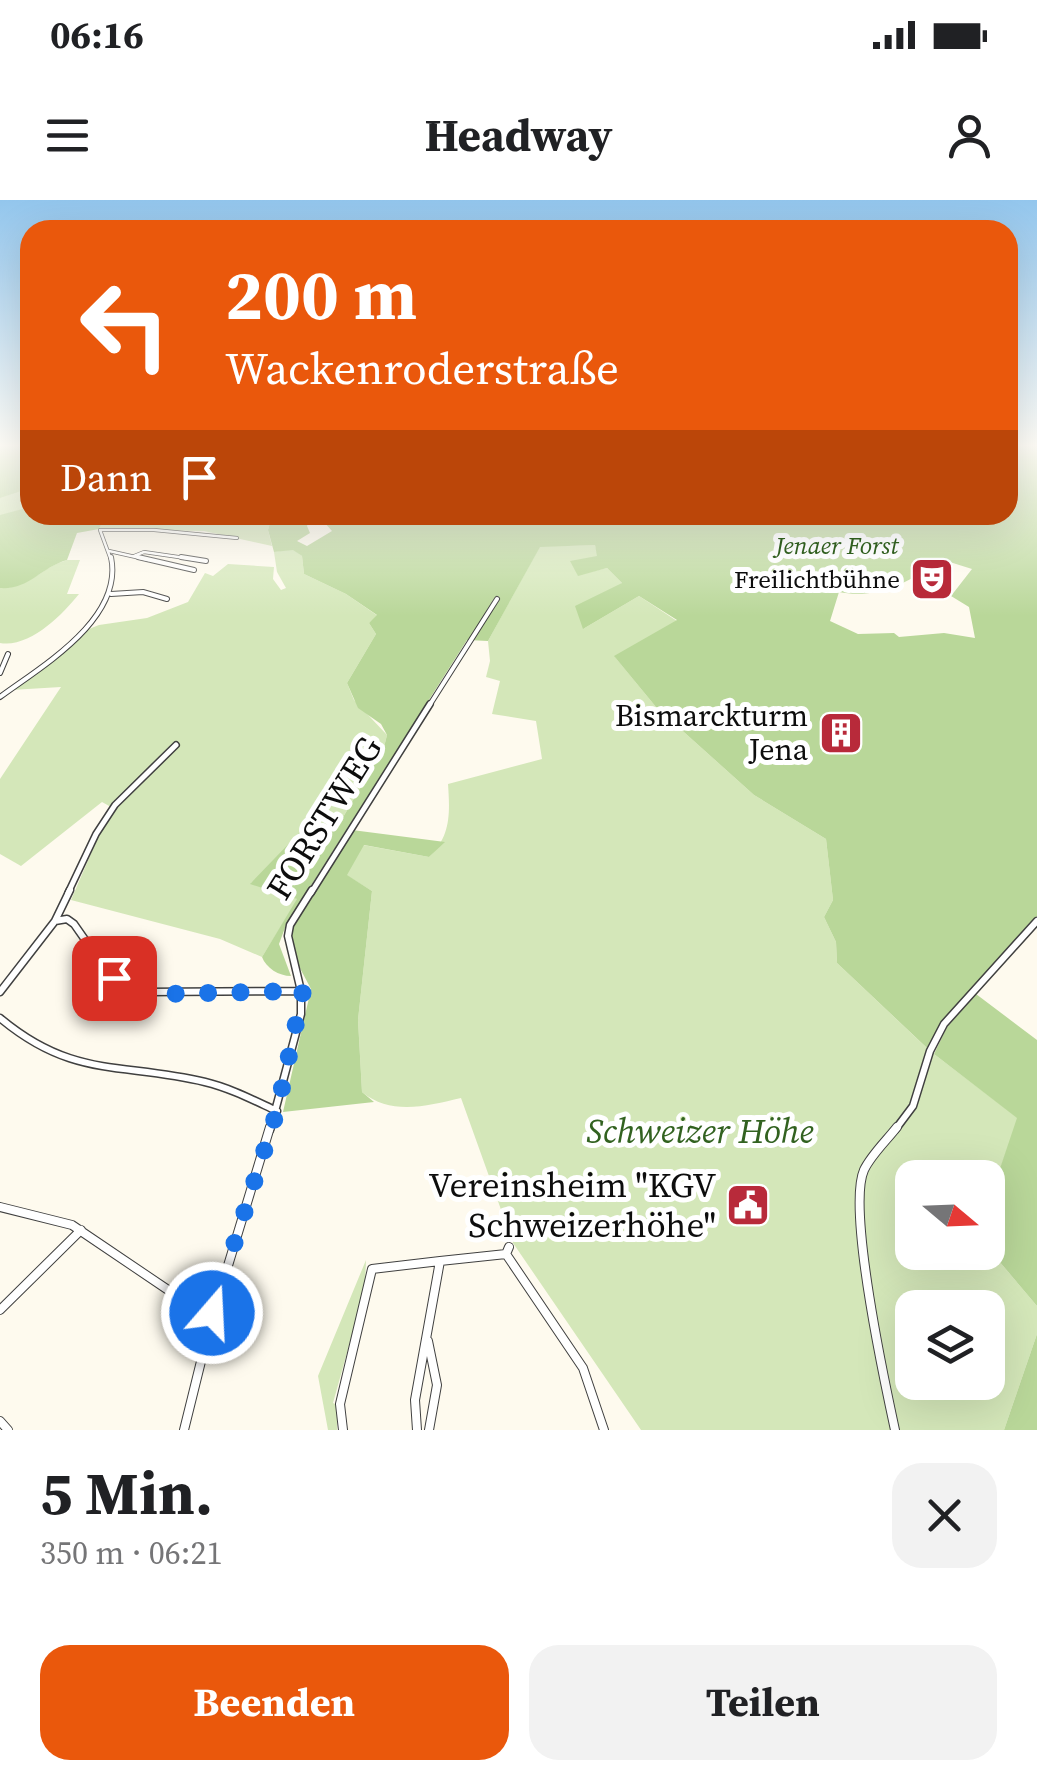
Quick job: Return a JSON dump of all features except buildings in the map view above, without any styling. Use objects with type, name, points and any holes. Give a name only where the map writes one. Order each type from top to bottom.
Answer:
[{"type":"street","points":[[0,696],[79,633],[110,594],[113,575],[100,530],[154,530],[236,538]]},
{"type":"street","points":[[108,550],[194,570]]},
{"type":"street","points":[[134,556],[144,552],[206,561]]},
{"type":"street","points":[[931,575],[939,578]]},
{"type":"street","points":[[110,594],[143,592],[166,599]]},
{"type":"street","name":"FORSTWEG","points":[[303,991],[286,942],[290,925],[498,599]]},
{"type":"street","points":[[0,674],[8,654]]},
{"type":"street","points":[[0,992],[55,921],[107,816],[176,745]]},
{"type":"street","points":[[894,1430],[868,1272],[863,1172],[913,1106],[930,1051],[944,1024],[1037,920]]},
{"type":"street","points":[[55,921],[74,924],[110,974],[146,992],[303,991],[277,1111],[212,1313],[184,1430]]},
{"type":"street","points":[[0,1018],[36,1048],[74,1065],[104,1072],[206,1082],[277,1111]]},
{"type":"street","points":[[0,1207],[57,1219],[81,1230],[180,1300],[212,1313]]},
{"type":"street","points":[[0,1310],[81,1230]]},
{"type":"street","points":[[343,1430],[340,1404],[372,1269],[508,1250],[584,1368],[604,1430]]},
{"type":"street","points":[[417,1430],[415,1400],[440,1261]]},
{"type":"street","points":[[428,1340],[436,1357],[437,1400],[429,1430]]},
{"type":"street","points":[[0,1421],[8,1430]]},
{"type":"green space","points":[[0,501],[20,501],[20,525],[82,525],[0,538]]},
{"type":"green space","name":"Jenaer Forst","points":[[1018,501],[1037,501],[1037,916],[941,1023],[927,1048],[837,963],[836,942],[824,917],[833,900],[826,839],[754,795],[656,707],[614,656],[677,620],[639,596],[583,629],[575,606],[622,583],[607,568],[578,576],[570,561],[597,556],[595,545],[540,547],[488,641],[467,640],[286,925],[279,944],[291,976],[274,971],[262,957],[297,899],[250,884],[301,831],[319,836],[342,819],[384,747],[387,735],[381,724],[358,708],[347,683],[376,634],[369,623],[377,615],[346,594],[304,574],[302,556],[293,550],[274,552],[268,530],[269,525],[307,525],[310,533],[297,541],[307,546],[332,531],[327,525],[1018,525]],"holes":[[[937,558],[972,569],[951,596],[969,607],[975,638],[944,633],[899,637],[894,633],[858,634],[830,621],[839,592],[891,588],[916,576]]]},
{"type":"green space","points":[[20,510],[20,525],[101,525],[99,529],[77,533],[67,560],[19,586],[0,588],[0,515]]},
{"type":"green space","points":[[100,525],[269,525],[272,546],[204,531],[99,529]]},
{"type":"green space","name":"Schweizer Höhe","points":[[595,545],[598,556],[577,575],[607,568],[622,583],[583,629],[639,596],[677,621],[615,657],[656,707],[754,795],[826,839],[833,900],[824,917],[836,942],[837,963],[930,1051],[1018,1118],[1003,1160],[895,1160],[895,1270],[1005,1268],[1037,1306],[1037,1334],[1004,1430],[641,1430],[513,1243],[461,1098],[397,1107],[362,1092],[358,1020],[372,891],[346,875],[363,845],[429,857],[445,832],[448,784],[542,759],[536,721],[492,714],[500,681],[486,677],[490,661],[488,641],[540,546]]},
{"type":"green space","points":[[293,549],[302,556],[304,574],[346,594],[378,616],[369,623],[376,634],[347,683],[354,700],[387,735],[384,747],[342,819],[251,883],[298,899],[262,957],[220,939],[71,900],[111,807],[102,802],[21,866],[0,854],[0,779],[61,687],[11,690],[84,631],[147,618],[188,602],[205,573],[213,576],[228,564],[274,567],[273,579],[281,590],[286,588],[277,572],[274,552]]},
{"type":"green space","points":[[67,560],[80,560],[67,594],[79,594],[34,635],[0,643],[0,588],[19,585]]},
{"type":"green space","points":[[352,830],[445,842],[429,857],[364,845],[347,875],[372,891],[358,1020],[362,1092],[374,1102],[283,1112],[311,989],[293,955],[289,933]]},
{"type":"green space","points":[[976,994],[1037,1040],[1037,1306],[1005,1268],[1003,1160],[1017,1118],[934,1054],[947,1027]]},
{"type":"green space","points":[[366,1260],[365,1288],[333,1403],[337,1405],[337,1430],[328,1430],[318,1376]]},
{"type":"green space","points":[[1037,1334],[1037,1430],[1004,1430]]},
{"type":"place","name":"Freilichtbühne","points":[[932,579]]},
{"type":"place","name":"Bismarckturm Jena","points":[[841,733]]},
{"type":"place","name":"Vereinsheim \"KGV Schweizerhöhe\"","points":[[748,1205]]},
{"type":"route","points":[[114,978],[158,994],[303,991],[277,1111],[212,1313]]}]
